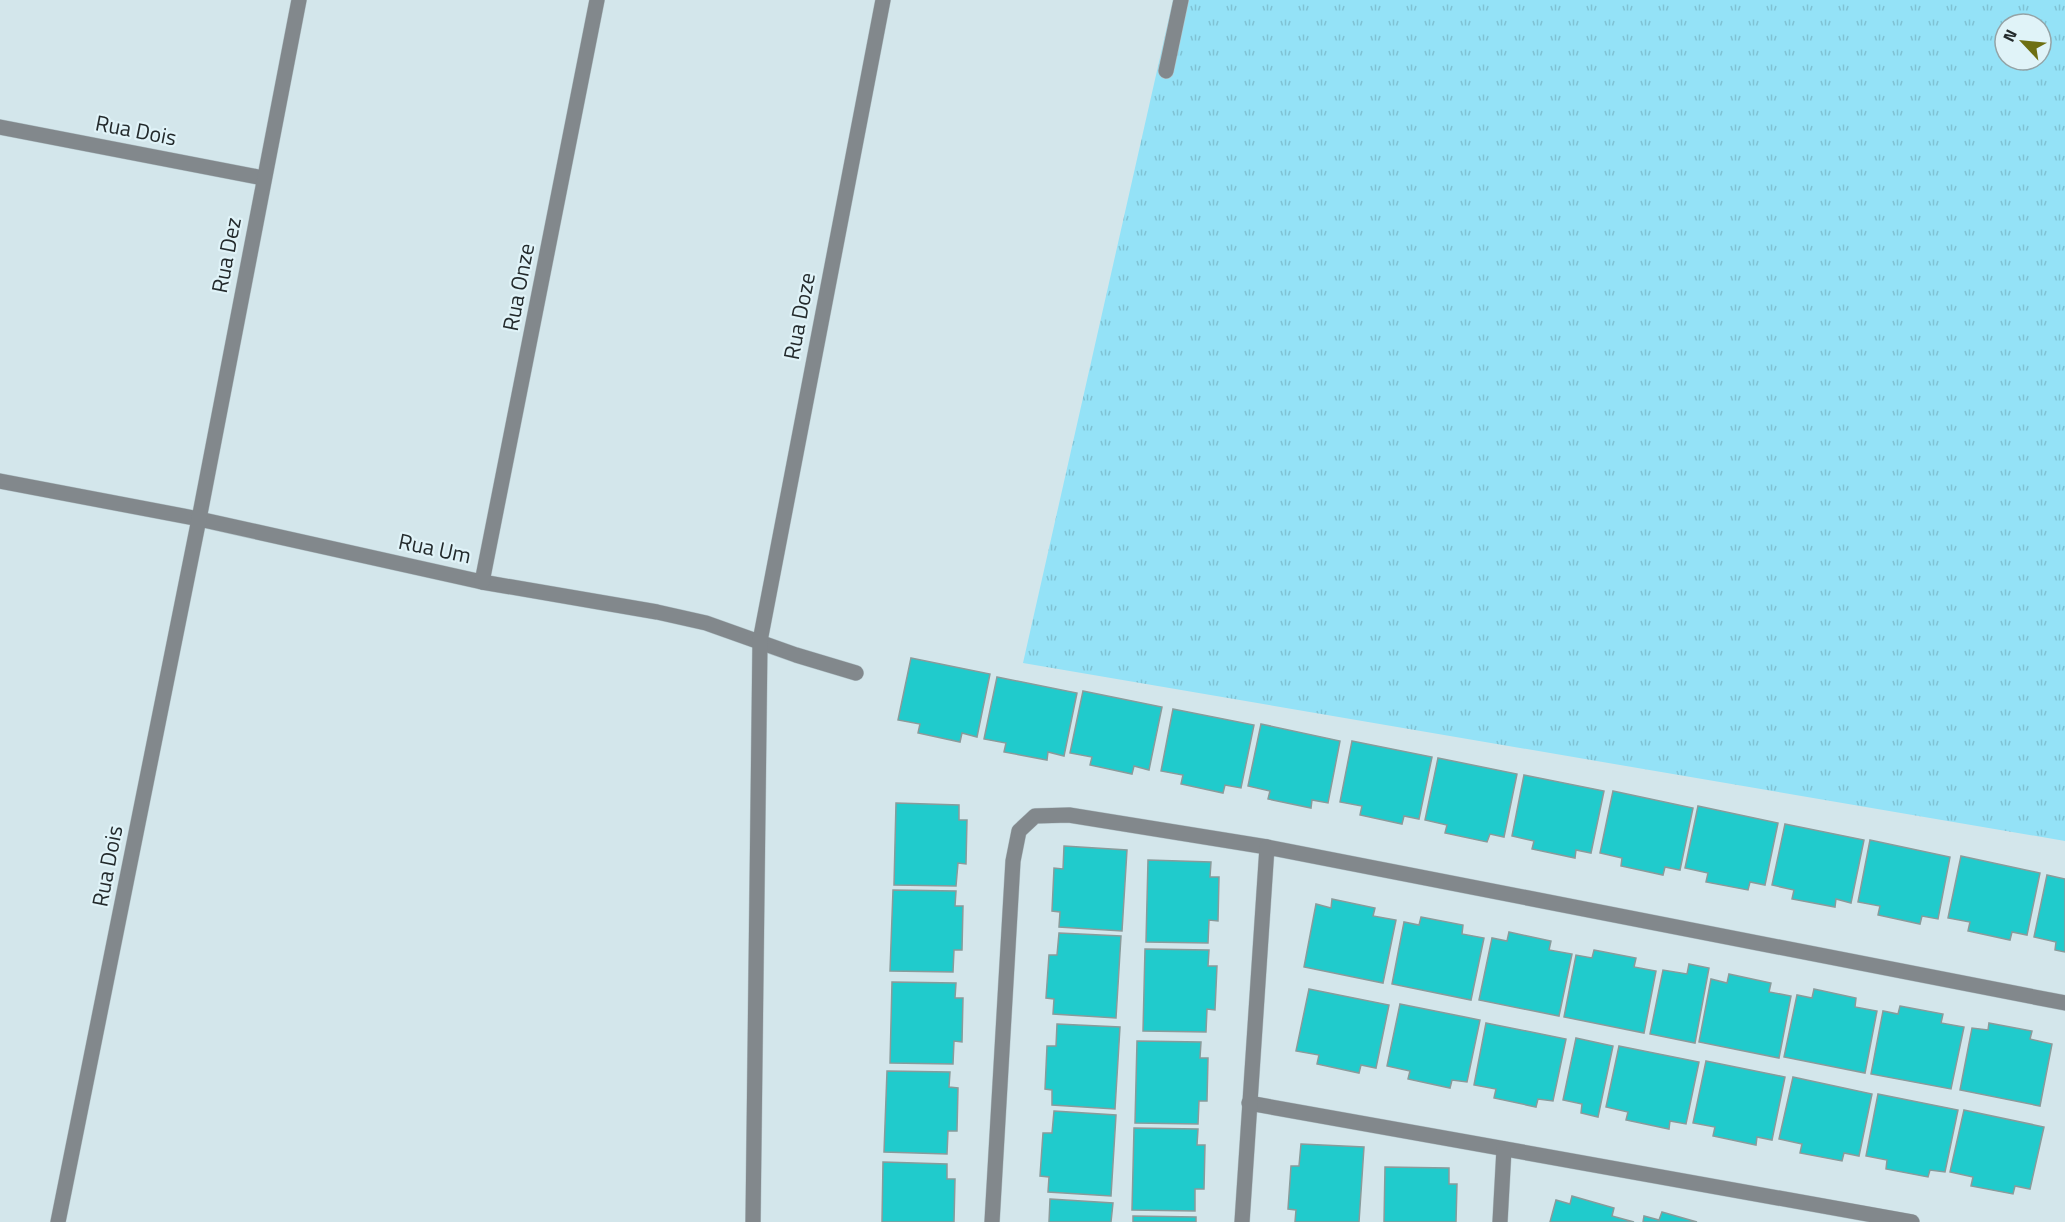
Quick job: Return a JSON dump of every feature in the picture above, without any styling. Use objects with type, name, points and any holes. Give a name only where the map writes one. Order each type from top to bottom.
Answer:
[{"type":"street","name":"Rua Dez","points":[[199,519],[299,0]]},
{"type":"street","name":"Rua Onze","points":[[482,582],[597,0]]},
{"type":"street","name":"Rua Doze","points":[[753,1222],[760,641],[883,0]]},
{"type":"street","points":[[1166,71],[1181,0]]},
{"type":"street","name":"Rua Dois","points":[[0,126],[263,178]]},
{"type":"street","name":"Rua Um","points":[[0,481],[199,519],[482,582],[657,612],[706,623],[796,655],[856,673]]},
{"type":"street","name":"Rua Dois","points":[[58,1222],[199,519]]},
{"type":"street","points":[[992,1222],[1013,861],[1019,831],[1035,816],[1069,815],[1267,847],[2065,1003]]},
{"type":"street","points":[[1242,1222],[1267,847]]},
{"type":"street","points":[[1249,1103],[1504,1149],[1853,1217],[1912,1222]]},
{"type":"street","points":[[1500,1222],[1504,1149]]},
{"type":"green space","points":[[1173,0],[2065,0],[2065,841],[1023,663]]},
{"type":"building","points":[[911,658],[990,674],[977,737],[962,733],[960,742],[918,733],[920,724],[898,720]]},
{"type":"building","points":[[997,677],[1077,693],[1064,756],[1048,752],[1047,760],[1004,752],[1006,743],[984,739]]},
{"type":"building","points":[[1083,691],[1162,707],[1149,770],[1134,766],[1132,774],[1090,765],[1092,757],[1070,753]]},
{"type":"building","points":[[1173,709],[1254,725],[1241,788],[1225,785],[1223,793],[1181,784],[1183,775],[1161,771]]},
{"type":"building","points":[[1261,724],[1340,741],[1328,803],[1312,800],[1311,808],[1268,799],[1270,791],[1248,786]]},
{"type":"building","points":[[1352,741],[1432,757],[1419,819],[1404,816],[1402,824],[1360,815],[1362,806],[1340,802]]},
{"type":"building","points":[[1438,758],[1517,774],[1504,837],[1490,834],[1487,842],[1445,833],[1447,825],[1425,820]]},
{"type":"building","points":[[1524,775],[1604,791],[1591,853],[1576,850],[1575,858],[1532,849],[1534,841],[1512,836]]},
{"type":"building","points":[[1613,791],[1693,808],[1680,870],[1665,867],[1663,875],[1621,866],[1622,858],[1600,853]]},
{"type":"building","points":[[896,803],[959,805],[959,820],[967,820],[966,864],[958,863],[956,886],[894,885]]},
{"type":"building","points":[[1698,806],[1778,823],[1765,885],[1750,882],[1748,890],[1706,882],[1708,873],[1685,868]]},
{"type":"building","points":[[1785,824],[1864,840],[1851,903],[1836,899],[1835,907],[1792,899],[1794,890],[1772,885]]},
{"type":"building","points":[[1870,840],[1950,857],[1938,919],[1922,916],[1920,924],[1878,915],[1880,906],[1858,902]]},
{"type":"building","points":[[1064,846],[1127,850],[1122,931],[1059,927],[1060,912],[1052,911],[1054,868],[1063,869]]},
{"type":"building","points":[[1961,856],[2040,873],[2027,935],[2012,932],[2010,940],[1968,931],[1970,922],[1948,918]]},
{"type":"building","points":[[1148,860],[1211,862],[1210,877],[1219,877],[1218,921],[1209,920],[1208,943],[1146,942]]},
{"type":"building","points":[[2047,875],[2065,879],[2065,952],[2055,950],[2056,942],[2034,937]]},
{"type":"building","points":[[893,890],[956,891],[955,906],[963,906],[962,950],[954,950],[953,972],[890,971]]},
{"type":"building","points":[[1332,899],[1375,908],[1373,916],[1396,920],[1383,983],[1304,967],[1316,904],[1331,908]]},
{"type":"building","points":[[1421,917],[1463,925],[1462,934],[1484,938],[1471,1000],[1392,984],[1404,922],[1419,925]]},
{"type":"building","points":[[1509,932],[1551,941],[1549,950],[1572,954],[1559,1016],[1479,1000],[1492,938],[1507,941]]},
{"type":"building","points":[[1059,933],[1121,936],[1116,1018],[1053,1014],[1054,999],[1046,998],[1049,955],[1057,955]]},
{"type":"building","points":[[1145,949],[1209,950],[1208,966],[1217,966],[1215,1010],[1207,1009],[1206,1032],[1143,1031]]},
{"type":"building","points":[[1594,950],[1636,958],[1634,967],[1656,971],[1644,1033],[1564,1017],[1576,955],[1592,958]]},
{"type":"building","points":[[1689,964],[1709,968],[1695,1043],[1650,1034],[1663,970],[1687,974]]},
{"type":"building","points":[[1729,974],[1771,983],[1769,992],[1791,996],[1779,1058],[1699,1042],[1711,979],[1727,983]]},
{"type":"building","points":[[892,982],[956,983],[955,998],[963,998],[962,1042],[954,1041],[953,1064],[890,1063]]},
{"type":"building","points":[[1309,989],[1389,1005],[1376,1068],[1361,1065],[1359,1073],[1317,1064],[1319,1055],[1296,1051]]},
{"type":"building","points":[[1814,989],[1856,998],[1855,1007],[1877,1011],[1865,1073],[1784,1057],[1797,995],[1812,998]]},
{"type":"building","points":[[1400,1004],[1480,1020],[1467,1082],[1452,1080],[1450,1088],[1408,1079],[1410,1071],[1387,1066]]},
{"type":"building","points":[[1900,1006],[1943,1014],[1941,1023],[1964,1027],[1951,1089],[1871,1074],[1883,1011],[1898,1014]]},
{"type":"building","points":[[1486,1023],[1566,1039],[1553,1101],[1538,1099],[1536,1107],[1494,1098],[1496,1089],[1474,1085]]},
{"type":"building","points":[[1989,1023],[2032,1031],[2030,1039],[2052,1044],[2040,1106],[1960,1090],[1972,1028],[1988,1030]]},
{"type":"building","points":[[1057,1024],[1120,1027],[1115,1109],[1052,1105],[1052,1090],[1045,1089],[1047,1046],[1056,1046]]},
{"type":"building","points":[[1576,1038],[1613,1046],[1598,1117],[1581,1113],[1582,1104],[1563,1100]]},
{"type":"building","points":[[1137,1041],[1201,1042],[1200,1058],[1208,1058],[1207,1101],[1199,1101],[1198,1124],[1135,1123]]},
{"type":"building","points":[[1619,1046],[1699,1062],[1686,1124],[1670,1121],[1669,1129],[1626,1120],[1628,1112],[1606,1107]]},
{"type":"building","points":[[1706,1061],[1785,1077],[1772,1140],[1757,1137],[1756,1145],[1713,1136],[1715,1127],[1693,1123]]},
{"type":"building","points":[[887,1071],[950,1072],[949,1087],[958,1088],[957,1131],[948,1131],[947,1154],[884,1152]]},
{"type":"building","points":[[1793,1077],[1872,1094],[1859,1156],[1844,1153],[1842,1161],[1800,1153],[1802,1144],[1779,1139]]},
{"type":"building","points":[[1878,1094],[1958,1110],[1945,1172],[1930,1170],[1928,1177],[1886,1169],[1887,1160],[1866,1156]]},
{"type":"building","points":[[1964,1110],[2044,1127],[2030,1189],[2015,1186],[2013,1194],[1971,1186],[1973,1177],[1950,1172]]},
{"type":"building","points":[[1054,1111],[1116,1115],[1111,1196],[1048,1192],[1049,1177],[1040,1176],[1043,1133],[1052,1133]]},
{"type":"building","points":[[1134,1128],[1198,1129],[1197,1145],[1205,1145],[1204,1189],[1195,1189],[1195,1211],[1132,1210]]},
{"type":"building","points":[[1301,1144],[1364,1147],[1359,1222],[1295,1222],[1296,1210],[1288,1209],[1291,1166],[1299,1166]]},
{"type":"building","points":[[883,1162],[947,1164],[947,1179],[955,1179],[954,1222],[882,1222]]},
{"type":"building","points":[[1385,1167],[1449,1168],[1449,1184],[1457,1184],[1456,1222],[1384,1222]]},
{"type":"building","points":[[1572,1196],[1614,1208],[1612,1216],[1634,1222],[1550,1222],[1556,1200],[1570,1204]]},
{"type":"building","points":[[1050,1199],[1113,1203],[1111,1222],[1049,1222]]},
{"type":"building","points":[[1662,1212],[1697,1222],[1643,1222],[1644,1216],[1659,1220]]},
{"type":"building","points":[[1133,1216],[1196,1217],[1196,1222],[1133,1222]]}]
